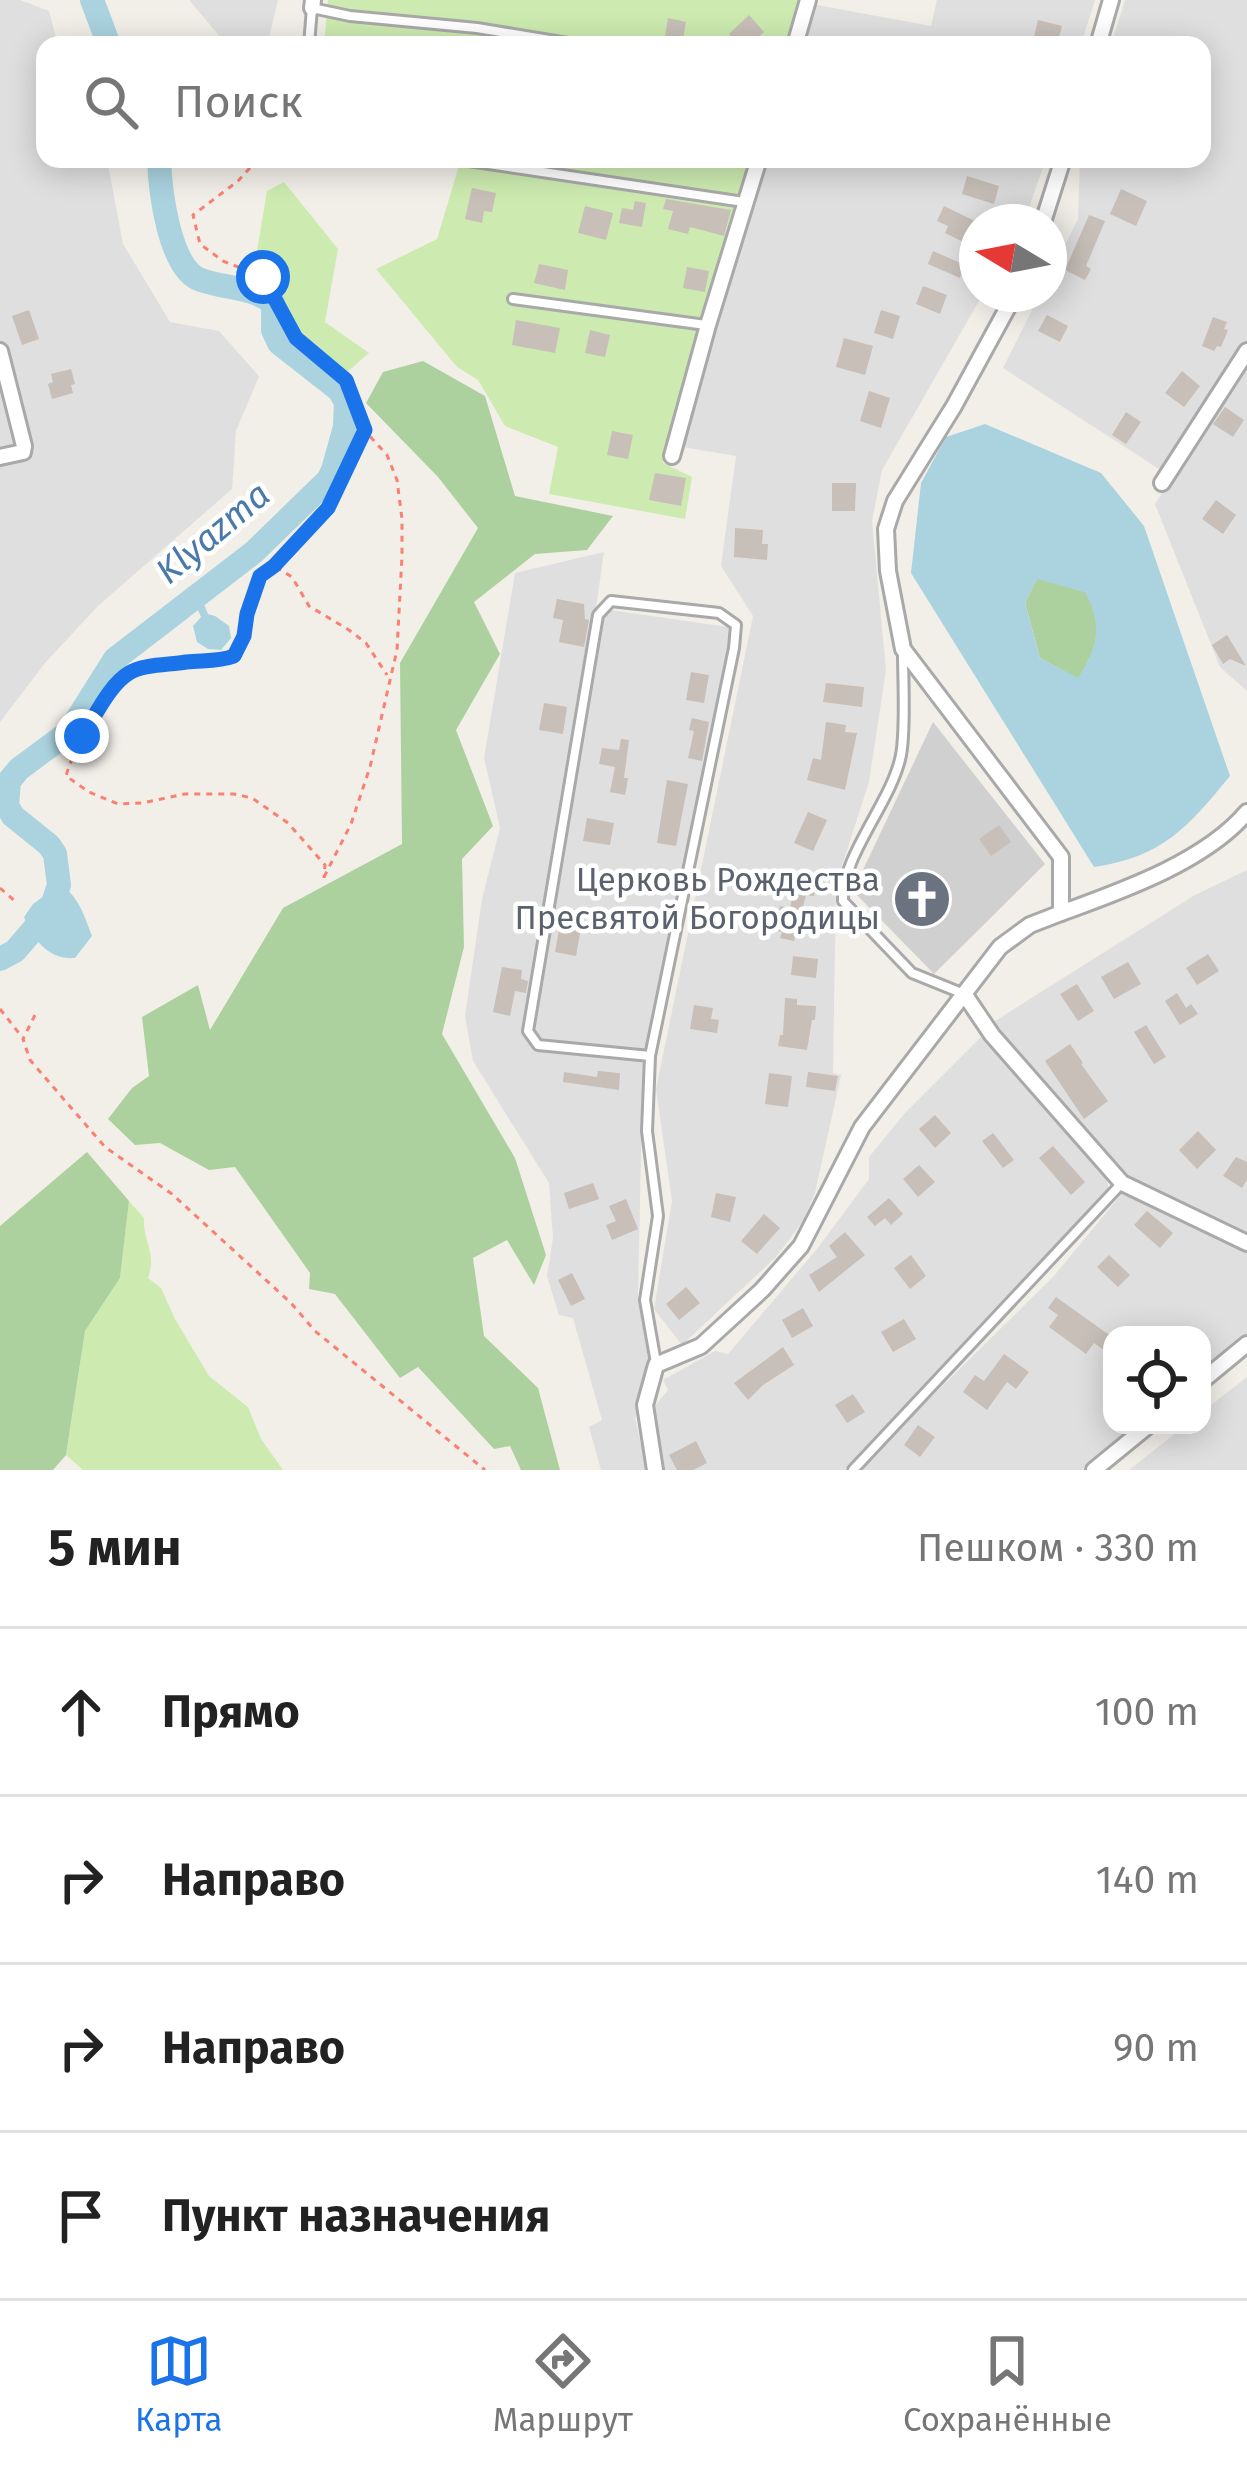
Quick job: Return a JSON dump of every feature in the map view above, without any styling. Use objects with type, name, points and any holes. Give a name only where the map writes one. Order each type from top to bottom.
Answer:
[{"type":"street","points":[[798,36],[808,0]]},
{"type":"street","points":[[1101,36],[1112,0]]},
{"type":"street","points":[[672,456],[756,168]]},
{"type":"street","points":[[1049,204],[1060,168]]},
{"type":"street","points":[[1005,312],[895,501],[886,529],[888,571],[903,649],[1061,857],[1061,913]]},
{"type":"street","points":[[0,351],[24,446],[19,454],[0,457]]},
{"type":"street","points":[[1162,483],[1247,351]]},
{"type":"street","points":[[655,1470],[645,1405],[656,1364],[701,1346],[801,1246],[862,1126],[1000,946],[1030,925],[1140,884],[1230,833],[1247,812]]},
{"type":"street","points":[[965,995],[992,1035],[1122,1183],[1247,1243]]},
{"type":"street","points":[[1211,1374],[1247,1344]]},
{"type":"street","points":[[1094,1470],[1138,1434]]},
{"type":"lane","points":[[310,36],[312,4],[350,16],[525,36]]},
{"type":"lane","points":[[515,168],[745,202]]},
{"type":"lane","points":[[512,299],[708,325]]},
{"type":"lane","points":[[650,1056],[538,1045],[529,1031],[598,615],[611,601],[719,613],[736,625],[650,1056],[647,1130],[658,1216],[645,1300],[656,1364]]},
{"type":"lane","points":[[903,649],[901,756],[842,884],[843,901],[912,974],[965,995]]},
{"type":"lane","points":[[853,1470],[1122,1183]]},
{"type":"path","points":[[250,168],[193,214],[200,244],[223,261],[263,277],[296,338],[346,380],[365,430],[393,466],[402,519],[397,650],[364,786],[324,878],[325,865],[288,823],[253,798],[185,794],[118,804],[66,776],[82,736],[128,674],[234,656],[260,576],[328,508],[365,430]]},
{"type":"path","points":[[274,566],[292,577],[309,605],[366,644],[390,679]]},
{"type":"path","points":[[0,888],[17,903]]},
{"type":"path","points":[[0,1009],[23,1039],[30,1060],[105,1147],[172,1194],[291,1303],[315,1331],[485,1470]]},
{"type":"path","points":[[23,1039],[35,1015]]},
{"type":"shaded area","points":[[0,0],[20,0],[49,11],[56,36],[36,36],[36,168],[109,168],[123,244],[170,322],[219,331],[259,376],[236,431],[232,489],[98,606],[45,663],[0,722]]},
{"type":"shaded area","points":[[189,0],[278,0],[269,36],[219,36]]},
{"type":"shaded area","points":[[937,0],[1095,0],[1084,36],[803,36],[812,4],[931,26]]},
{"type":"shaded area","points":[[1125,0],[1247,0],[1247,343],[1162,471],[1003,368],[1031,312],[1067,312],[1067,241],[1078,219],[1080,168],[1211,168],[1211,36],[1114,36]]},
{"type":"shaded area","points":[[764,168],[1043,168],[1030,204],[959,204],[959,312],[973,312],[882,470],[872,521],[886,670],[869,782],[836,884],[833,1073],[841,1075],[815,1193],[803,1221],[776,1257],[682,1345],[654,1309],[672,1201],[656,1089],[753,616],[721,566],[736,456],[683,447]]},
{"type":"shaded area","points":[[1247,362],[1247,691],[1220,667],[1155,504]]},
{"type":"shaded area","points":[[604,552],[596,608],[728,627],[730,640],[643,1059],[638,1295],[649,1365],[642,1413],[635,1418],[647,1470],[601,1470],[589,1427],[602,1420],[573,1318],[559,1315],[547,1276],[553,1238],[549,1183],[473,1061],[465,1016],[482,899],[500,828],[484,758],[515,573]]},
{"type":"shaded area","points":[[933,722],[1045,864],[934,974],[853,891]]},
{"type":"shaded area","points":[[1247,870],[1247,1236],[1124,1178],[992,1023],[1195,895]]},
{"type":"shaded area","points":[[985,1033],[1105,1174],[1109,1190],[1022,1292],[844,1470],[663,1470],[651,1410],[668,1390],[663,1380],[715,1351],[728,1354],[869,1179],[869,1157],[905,1113]]},
{"type":"shaded area","points":[[1124,1191],[1247,1251],[1247,1334],[1211,1364],[1211,1326],[1103,1326],[1103,1434],[1126,1434],[1084,1470],[857,1470],[1053,1277]]},
{"type":"shaded area","points":[[1247,1377],[1247,1470],[1129,1470],[1175,1434],[1211,1434],[1211,1405]]},
{"type":"green space","points":[[328,0],[799,0],[789,36],[325,36]]},
{"type":"green space","points":[[458,168],[751,168],[663,463],[692,477],[685,519],[549,494],[558,447],[505,426],[478,380],[457,367],[376,269],[437,239]]},
{"type":"green space","points":[[284,182],[338,249],[325,322],[369,353],[345,374],[312,355],[256,257],[267,191]]},
{"type":"green space","points":[[423,361],[485,396],[515,496],[613,516],[587,550],[535,554],[474,602],[500,654],[456,730],[493,826],[462,859],[464,947],[442,1034],[515,1158],[546,1255],[534,1285],[507,1240],[473,1258],[484,1336],[538,1388],[560,1470],[521,1470],[510,1446],[494,1449],[418,1367],[400,1378],[335,1294],[309,1289],[310,1273],[235,1167],[209,1170],[160,1143],[135,1145],[108,1119],[132,1088],[149,1076],[142,1017],[198,985],[210,1030],[283,908],[402,844],[400,663],[478,528],[438,477],[366,403],[383,372]]},
{"type":"green space","points":[[1037,578],[1086,592],[1092,605],[1096,637],[1078,679],[1040,658],[1025,603]]},
{"type":"green space","points":[[87,1152],[129,1201],[120,1278],[85,1331],[66,1455],[53,1470],[0,1470],[0,1226]]},
{"type":"green space","points":[[129,1201],[144,1218],[151,1261],[148,1278],[161,1288],[209,1376],[248,1407],[261,1439],[283,1470],[83,1470],[66,1455],[85,1331],[120,1278]]},
{"type":"water","points":[[985,424],[1101,473],[1144,526],[1230,776],[1187,825],[1138,856],[1094,867],[911,573],[921,483],[946,437]],"holes":[[[1037,579],[1085,592],[1096,636],[1078,678],[1040,658],[1025,603]]]},
{"type":"water","points":[[200,594],[208,614],[229,626],[231,638],[221,650],[197,642],[193,626],[201,617],[193,599]]},
{"type":"water","points":[[59,885],[76,900],[92,936],[75,958],[57,956],[43,946],[24,917]]},
{"type":"building","points":[[749,15],[764,32],[760,36],[729,34]]},
{"type":"building","points":[[668,18],[686,22],[684,36],[665,36]]},
{"type":"building","points":[[1038,20],[1062,26],[1059,36],[1034,36]]},
{"type":"building","points":[[967,176],[999,186],[994,204],[962,194]]},
{"type":"building","points":[[472,188],[496,193],[492,212],[484,211],[482,223],[465,219]]},
{"type":"building","points":[[1121,189],[1147,201],[1136,226],[1110,214]]},
{"type":"building","points":[[666,199],[731,210],[724,236],[690,227],[688,234],[668,229],[673,211],[663,209]]},
{"type":"building","points":[[635,201],[646,203],[642,227],[619,223],[622,208],[633,210]]},
{"type":"building","points":[[585,206],[613,213],[606,240],[578,233]]},
{"type":"building","points":[[944,206],[959,213],[959,240],[945,233],[948,226],[937,221]]},
{"type":"building","points":[[1089,215],[1105,221],[1085,280],[1067,271]]},
{"type":"building","points":[[933,251],[959,262],[959,278],[928,264]]},
{"type":"building","points":[[539,264],[568,270],[565,290],[534,283]]},
{"type":"building","points":[[687,267],[709,271],[705,292],[683,288]]},
{"type":"building","points":[[923,286],[947,295],[940,314],[916,304]]},
{"type":"building","points":[[29,310],[39,339],[22,345],[12,316]]},
{"type":"building","points":[[881,310],[900,316],[893,339],[874,333]]},
{"type":"building","points":[[1047,315],[1068,326],[1060,342],[1038,331]]},
{"type":"building","points":[[1213,317],[1227,322],[1224,329],[1228,330],[1221,347],[1214,351],[1202,346]]},
{"type":"building","points":[[516,320],[560,328],[555,353],[512,345]]},
{"type":"building","points":[[590,330],[610,335],[605,357],[585,353]]},
{"type":"building","points":[[844,338],[873,346],[865,375],[836,367]]},
{"type":"building","points":[[71,369],[73,393],[52,399],[51,374]]},
{"type":"building","points":[[1182,371],[1200,386],[1184,407],[1165,393]]},
{"type":"building","points":[[869,391],[890,398],[881,428],[860,421]]},
{"type":"building","points":[[1225,407],[1244,420],[1233,437],[1213,424]]},
{"type":"building","points":[[1126,412],[1141,422],[1126,444],[1112,435]]},
{"type":"building","points":[[612,431],[633,435],[628,459],[607,455]]},
{"type":"building","points":[[655,473],[686,478],[681,506],[649,500]]},
{"type":"building","points":[[832,483],[856,483],[855,511],[832,511]]},
{"type":"building","points":[[1216,500],[1236,515],[1223,534],[1202,519]]},
{"type":"building","points":[[735,528],[763,530],[767,560],[734,557]]},
{"type":"building","points":[[557,599],[584,604],[589,620],[584,647],[559,642],[563,620],[553,618]]},
{"type":"building","points":[[1227,635],[1246,666],[1230,659],[1223,664],[1212,645]]},
{"type":"building","points":[[691,672],[709,675],[704,703],[686,700]]},
{"type":"building","points":[[826,683],[864,687],[862,707],[823,702]]},
{"type":"building","points":[[544,703],[567,707],[563,734],[539,730]]},
{"type":"building","points":[[692,718],[709,722],[702,761],[688,758]]},
{"type":"building","points":[[826,722],[846,725],[845,732],[857,733],[845,790],[807,780],[813,758],[821,760]]},
{"type":"building","points":[[621,739],[629,740],[625,795],[610,792],[615,767],[599,764],[602,748],[619,750]]},
{"type":"building","points":[[667,780],[688,784],[676,846],[657,843]]},
{"type":"building","points":[[808,812],[827,820],[813,851],[794,843]]},
{"type":"building","points":[[587,818],[614,823],[610,845],[583,841]]},
{"type":"building","points":[[999,825],[1011,842],[991,856],[979,839]]},
{"type":"building","points":[[798,870],[818,875],[814,896],[806,895],[794,941],[780,938],[782,932],[774,930],[780,906],[790,908]]},
{"type":"building","name":"Церковь Рождества Пресвятой Богородицы","points":[[919,877],[943,904],[924,921],[900,894]]},
{"type":"building","points":[[560,924],[581,928],[576,956],[555,952]]},
{"type":"building","points":[[1208,954],[1219,971],[1197,985],[1186,968]]},
{"type":"building","points":[[793,956],[818,959],[816,978],[791,975]]},
{"type":"building","points":[[1128,962],[1141,984],[1114,999],[1101,977]]},
{"type":"building","points":[[502,967],[522,970],[521,979],[528,981],[526,993],[515,991],[510,1016],[493,1012]]},
{"type":"building","points":[[1077,984],[1094,1011],[1078,1021],[1060,994]]},
{"type":"building","points":[[1177,993],[1186,1008],[1191,1004],[1198,1014],[1180,1025],[1165,1001]]},
{"type":"building","points":[[785,998],[797,999],[797,1005],[816,1006],[807,1050],[778,1046]]},
{"type":"building","points":[[694,1005],[713,1008],[711,1019],[719,1020],[717,1033],[690,1029]]},
{"type":"building","points":[[1146,1025],[1166,1057],[1154,1064],[1134,1032]]},
{"type":"building","points":[[1070,1044],[1108,1101],[1084,1119],[1045,1061]]},
{"type":"building","points":[[598,1071],[620,1073],[619,1090],[563,1082],[564,1072],[597,1077]]},
{"type":"building","points":[[808,1072],[838,1076],[835,1091],[806,1087]]},
{"type":"building","points":[[769,1073],[792,1076],[788,1107],[765,1104]]},
{"type":"building","points":[[935,1115],[951,1133],[935,1148],[919,1129]]},
{"type":"building","points":[[1198,1131],[1216,1150],[1197,1169],[1179,1150]]},
{"type":"building","points":[[993,1133],[1014,1160],[1003,1168],[982,1141]]},
{"type":"building","points":[[1053,1146],[1085,1182],[1071,1195],[1039,1158]]},
{"type":"building","points":[[1236,1157],[1247,1162],[1242,1188],[1223,1176]]},
{"type":"building","points":[[919,1165],[935,1182],[918,1197],[903,1179]]},
{"type":"building","points":[[593,1183],[599,1199],[569,1209],[564,1193]]},
{"type":"building","points":[[716,1193],[736,1197],[730,1222],[711,1217]]},
{"type":"building","points":[[889,1198],[903,1214],[891,1225],[885,1218],[875,1226],[867,1217]]},
{"type":"building","points":[[626,1199],[638,1229],[612,1240],[606,1225],[616,1221],[609,1206]]},
{"type":"building","points":[[1147,1211],[1173,1233],[1160,1248],[1134,1225]]},
{"type":"building","points":[[764,1214],[780,1228],[757,1254],[741,1241]]},
{"type":"building","points":[[845,1232],[865,1255],[819,1292],[809,1275],[837,1257],[829,1246]]},
{"type":"building","points":[[911,1255],[926,1276],[910,1289],[894,1268]]},
{"type":"building","points":[[1109,1255],[1130,1275],[1118,1287],[1097,1267]]},
{"type":"building","points":[[572,1273],[585,1299],[571,1306],[558,1280]]},
{"type":"building","points":[[686,1287],[700,1303],[679,1320],[666,1304]]},
{"type":"building","points":[[1056,1297],[1103,1331],[1103,1350],[1094,1343],[1086,1354],[1049,1327],[1058,1315],[1048,1308]]},
{"type":"building","points":[[803,1308],[813,1326],[792,1338],[782,1320]]},
{"type":"building","points":[[904,1319],[916,1339],[893,1352],[881,1332]]},
{"type":"building","points":[[783,1347],[794,1365],[748,1400],[734,1383]]},
{"type":"building","points":[[1004,1354],[1029,1372],[1016,1389],[1007,1382],[987,1410],[963,1392],[975,1375],[984,1381]]},
{"type":"building","points":[[853,1394],[865,1412],[847,1423],[835,1405]]},
{"type":"building","points":[[918,1425],[935,1437],[920,1457],[904,1445]]},
{"type":"building","points":[[696,1441],[707,1463],[693,1470],[677,1470],[669,1455]]},
{"type":"waterway","name":"Klyazma","points":[[92,0],[106,36]]},
{"type":"waterway","name":"Klyazma","points":[[0,959],[15,951],[51,909],[59,885],[55,854],[7,806],[9,781],[69,732],[115,659],[254,552],[328,480],[345,427],[346,402],[339,390],[279,343],[273,330],[273,303],[201,280],[181,261],[168,227],[160,168]]},
{"type":"place","name":"Церковь Рождества Пресвятой Богородицы","points":[[922,899]]},
{"type":"route","points":[[82,736],[128,674],[234,656],[260,576],[328,508],[365,430],[346,380],[296,338],[263,277]]}]
